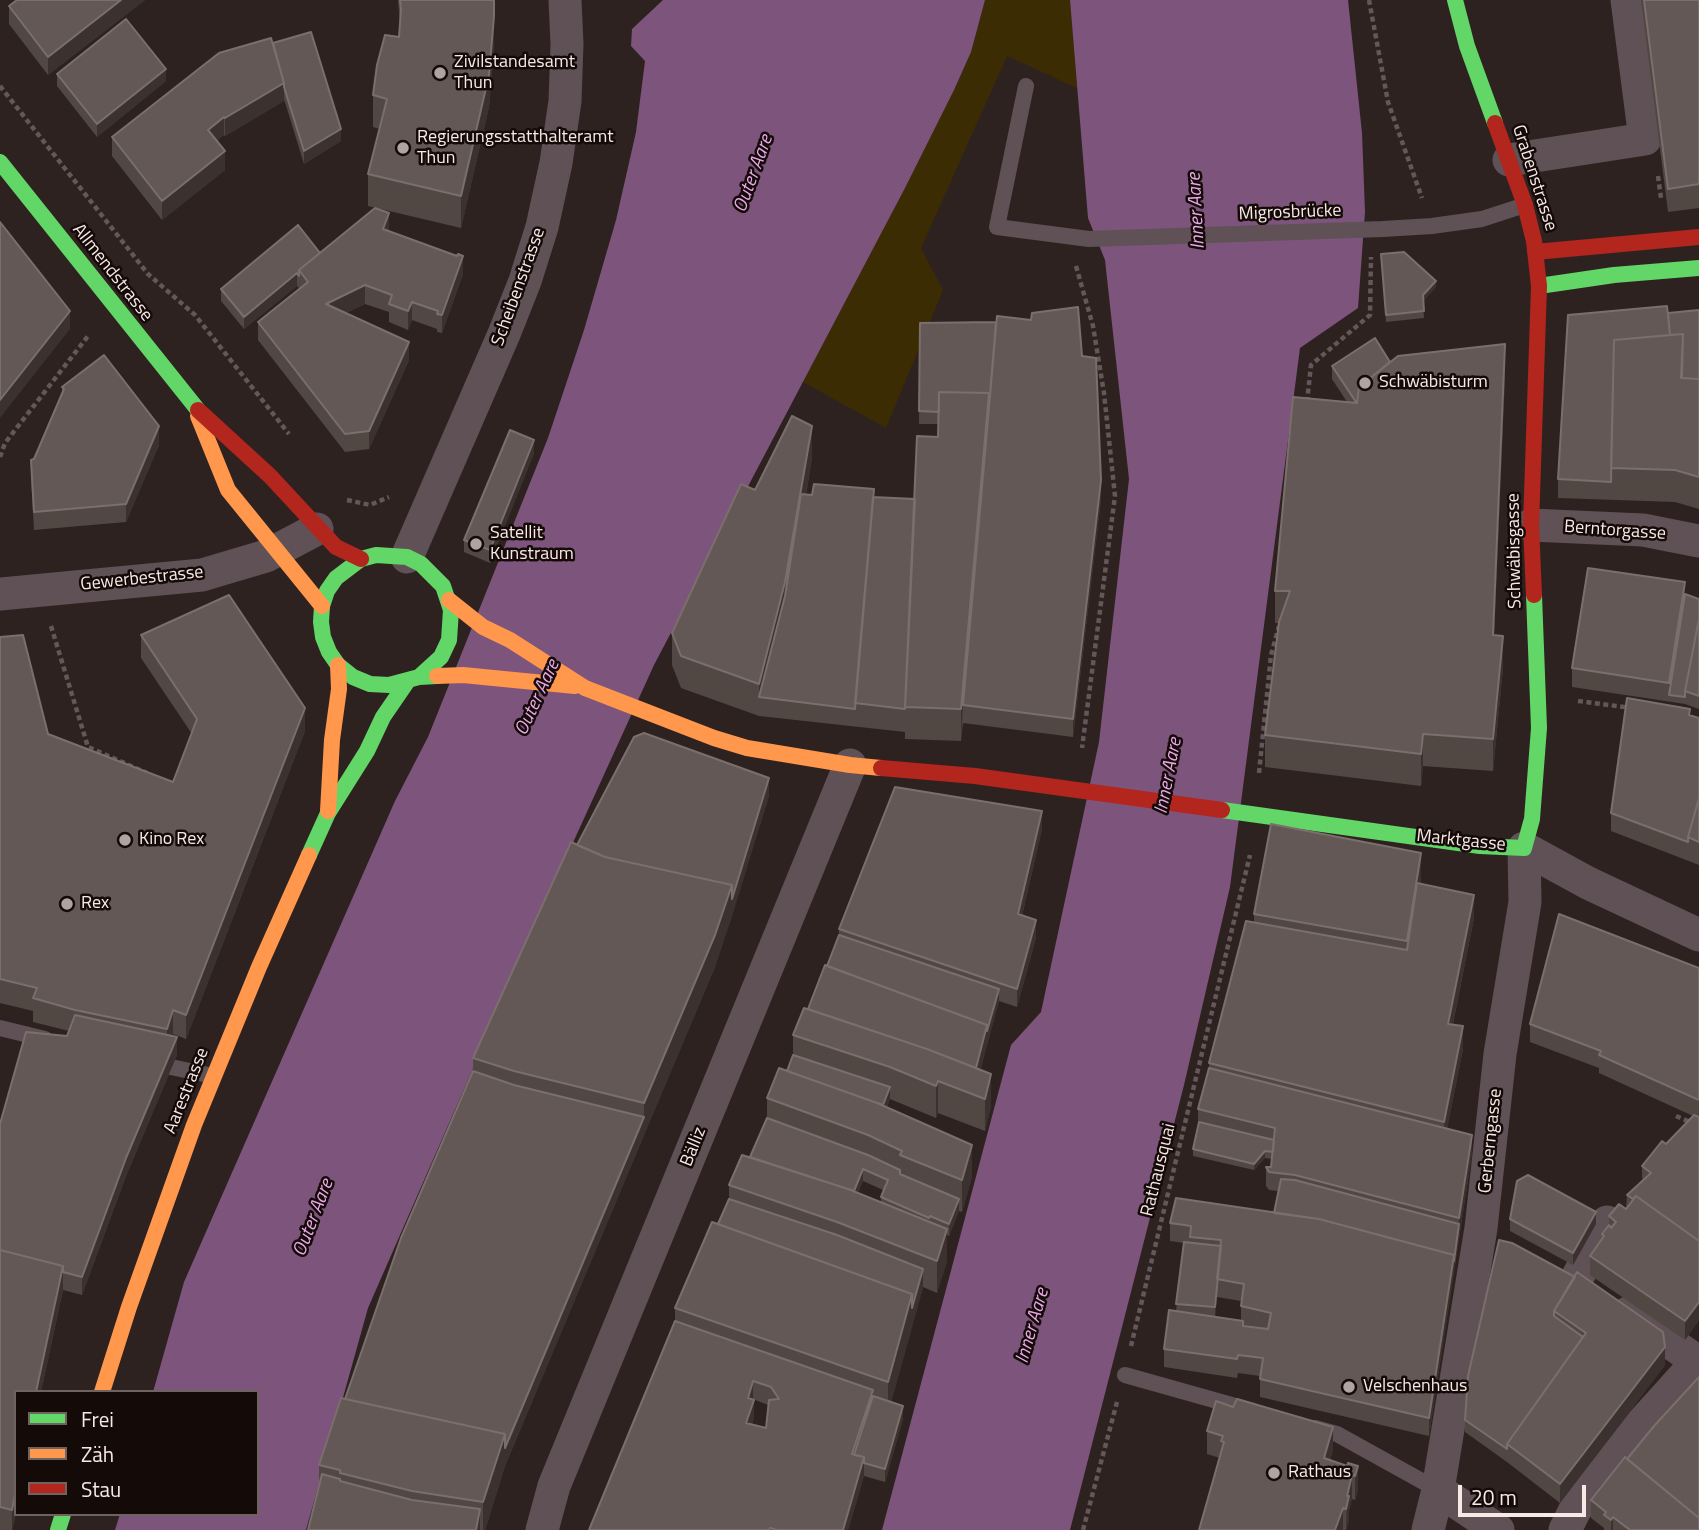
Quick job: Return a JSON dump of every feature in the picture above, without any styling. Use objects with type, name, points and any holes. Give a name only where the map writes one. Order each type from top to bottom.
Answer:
[{"type":"main road","name":"Grabenstrasse","points":[[1455,0],[1467,46],[1525,205],[1535,252],[1699,237]]},
{"type":"main road","name":"Allmendstrasse","points":[[0,162],[194,407],[270,476],[317,530],[336,547],[361,559]]},
{"type":"main road","name":"Schwäbisgasse","points":[[1524,848],[1532,819],[1539,728],[1531,525],[1539,286],[1535,252]]},
{"type":"main road","points":[[1539,286],[1614,275],[1699,268]]},
{"type":"main road","name":"Allmendstrasse","points":[[194,407],[228,490],[322,606]]},
{"type":"main road","points":[[413,680],[440,657],[449,640],[452,620],[449,600],[443,586],[421,564],[407,557],[392,554],[361,559],[347,567],[336,578],[322,606],[323,637],[338,665],[353,677],[370,684],[389,685],[442,676],[477,676],[585,688]]},
{"type":"main road","points":[[449,600],[468,617],[510,640],[585,688],[747,748],[850,765],[975,776],[1081,791]]},
{"type":"main road","name":"Aarestrasse","points":[[328,813],[332,740],[339,689],[338,665]]},
{"type":"main road","name":"Aarestrasse","points":[[103,1390],[134,1294],[213,1076],[328,813],[367,751],[383,717],[413,680]]},
{"type":"main road","name":"Marktgasse","points":[[1081,791],[1480,846],[1524,848]]},
{"type":"street","name":"Scheibenstrasse","points":[[407,557],[504,334],[542,227],[556,163],[565,101],[565,0]]},
{"type":"street","points":[[1509,160],[1645,139],[1627,0]]},
{"type":"street","name":"Berntorgasse","points":[[1531,525],[1643,530],[1699,541]]},
{"type":"street","name":"Gewerbestrasse","points":[[0,594],[202,575],[266,556],[317,530]]},
{"type":"street","name":"Bälliz","points":[[542,1530],[554,1486],[850,765]]},
{"type":"street","name":"Marktgasse","points":[[1524,848],[1588,883],[1699,934]]},
{"type":"street","name":"Gerberngasse","points":[[1428,1530],[1493,1234],[1500,1134],[1500,1054],[1525,902],[1524,848]]},
{"type":"street","points":[[1570,1520],[1643,1422],[1698,1361],[1565,1272],[1607,1222]]},
{"type":"street","points":[[1438,1490],[1498,1530]]},
{"type":"lane","name":"Migrosbrücke","points":[[1026,86],[997,227],[1089,239],[1375,229],[1432,226],[1482,219],[1525,205]]},
{"type":"lane","points":[[0,1028],[59,1042]]},
{"type":"lane","points":[[172,1067],[213,1076]]},
{"type":"lane","points":[[1125,1375],[1271,1416]]},
{"type":"lane","points":[[1297,1423],[1337,1434],[1438,1490]]},
{"type":"path","points":[[1369,0],[1388,102],[1432,226]]},
{"type":"path","points":[[0,86],[148,274],[195,314],[298,444]]},
{"type":"path","points":[[1658,174],[1662,199]]},
{"type":"path","points":[[1307,404],[1311,365],[1370,315],[1371,255],[1375,229]]},
{"type":"path","points":[[1065,236],[1082,281],[1093,326],[1104,393],[1115,496],[1081,791]]},
{"type":"path","points":[[0,457],[5,443],[113,305]]},
{"type":"path","points":[[340,498],[370,505],[407,491],[433,499]]},
{"type":"path","points":[[40,589],[88,747],[157,777]]},
{"type":"path","name":"Rathausquai","points":[[1083,1530],[1125,1375],[1249,867],[1250,814],[1270,655],[1281,623]]},
{"type":"path","points":[[1539,696],[1634,708]]},
{"type":"path","points":[[1676,1116],[1699,1126]]},
{"type":"shaded area","points":[[985,0],[1070,0],[1077,88],[1007,56],[921,248],[943,290],[886,428],[803,382],[954,90],[971,52]]},
{"type":"water","name":"Outer Aare","points":[[663,0],[985,0],[971,52],[954,90],[654,665],[550,893],[368,1308],[306,1530],[115,1530],[119,1516],[259,1516],[259,1390],[154,1390],[184,1282],[395,801],[428,737],[548,438],[584,330],[616,220],[636,132],[645,61],[631,46],[632,29]]},
{"type":"water","name":"Inner Aare","points":[[1070,0],[1348,0],[1362,133],[1365,212],[1358,308],[1300,348],[1230,887],[1184,1085],[1070,1530],[882,1530],[1011,1045],[1041,1012],[1099,742],[1129,479],[1105,260],[1088,218]]},
{"type":"building","points":[[17,0],[121,0],[48,57],[9,6]]},
{"type":"building","points":[[400,0],[494,0],[489,75],[461,196],[368,174],[387,99],[373,95],[377,65],[385,35],[399,37]]},
{"type":"building","points":[[1644,0],[1699,0],[1699,184],[1668,189]]},
{"type":"building","points":[[126,19],[166,69],[97,124],[57,74]]},
{"type":"building","points":[[311,32],[341,129],[304,151],[273,43]]},
{"type":"building","points":[[271,38],[284,83],[224,117],[208,130],[225,151],[162,201],[112,137],[219,53]]},
{"type":"building","points":[[375,208],[389,213],[383,229],[463,256],[442,315],[412,302],[408,311],[389,304],[392,295],[365,285],[326,304],[409,342],[369,431],[345,434],[258,322],[308,282],[299,270]]},
{"type":"building","points":[[0,222],[70,311],[0,400]]},
{"type":"building","points":[[298,225],[320,253],[299,270],[299,276],[297,273],[244,317],[221,289]]},
{"type":"building","points":[[1404,252],[1436,281],[1423,295],[1424,311],[1386,315],[1381,254]]},
{"type":"building","points":[[1667,306],[1670,335],[1614,340],[1611,482],[1558,479],[1568,315]]},
{"type":"building","points":[[1078,307],[1082,356],[1096,358],[1101,480],[1073,719],[963,705],[997,316],[1031,320],[1032,313]]},
{"type":"building","points":[[1699,310],[1699,379],[1682,378],[1683,334],[1670,335],[1668,313]]},
{"type":"building","points":[[996,322],[989,406],[989,393],[939,392],[939,412],[919,411],[920,323]]},
{"type":"building","points":[[1683,334],[1681,378],[1699,379],[1699,477],[1675,470],[1611,468],[1614,340]]},
{"type":"building","points":[[1375,338],[1390,362],[1359,387],[1357,403],[1332,366]]},
{"type":"building","points":[[1505,344],[1493,635],[1503,636],[1493,739],[1423,734],[1421,754],[1265,735],[1279,622],[1290,591],[1275,591],[1293,397],[1357,403],[1359,387],[1398,356]]},
{"type":"building","points":[[104,355],[159,426],[126,504],[34,512],[31,460],[34,459],[64,389],[62,387]]},
{"type":"building","points":[[939,392],[989,393],[961,709],[905,707],[917,436],[938,437]]},
{"type":"building","points":[[792,416],[812,426],[785,582],[759,684],[681,656],[672,633],[741,484],[755,490]]},
{"type":"building","points":[[510,430],[534,440],[490,550],[464,540]]},
{"type":"building","points":[[814,484],[874,489],[855,709],[759,697],[785,596],[801,494],[812,495]]},
{"type":"building","points":[[873,497],[915,499],[905,709],[855,703]]},
{"type":"building","points":[[1588,568],[1685,582],[1669,683],[1572,668]]},
{"type":"building","points":[[1685,594],[1699,599],[1699,619],[1685,697],[1669,695]]},
{"type":"building","points":[[229,595],[305,708],[186,1015],[173,1010],[167,1029],[75,1010],[33,998],[37,988],[0,979],[0,637],[23,635],[48,734],[173,782],[197,719],[141,635]]},
{"type":"building","points":[[1699,619],[1699,696],[1685,691]]},
{"type":"building","points":[[1627,698],[1690,709],[1689,715],[1699,718],[1699,798],[1688,842],[1611,813]]},
{"type":"building","points":[[644,733],[769,778],[732,899],[732,885],[605,857],[577,845],[634,737]]},
{"type":"building","points":[[895,787],[1042,811],[1018,914],[1036,920],[1017,989],[839,929]]},
{"type":"building","points":[[1699,798],[1699,842],[1688,837]]},
{"type":"building","points":[[1271,824],[1421,853],[1407,941],[1254,914]]},
{"type":"building","points":[[571,842],[605,857],[732,885],[715,935],[644,1103],[514,1071],[473,1058]]},
{"type":"building","points":[[1417,883],[1474,895],[1448,1024],[1463,1026],[1444,1122],[1209,1063],[1246,921],[1407,950]]},
{"type":"building","points":[[1559,914],[1699,968],[1699,1100],[1599,1055],[1601,1051],[1530,1024]]},
{"type":"building","points":[[839,935],[999,989],[987,1031],[987,1025],[827,966]]},
{"type":"building","points":[[825,965],[987,1025],[976,1068],[808,1009]]},
{"type":"building","points":[[804,1008],[927,1049],[991,1074],[985,1099],[938,1081],[936,1086],[890,1067],[793,1035]]},
{"type":"building","points":[[75,1015],[177,1037],[126,1158],[82,1277],[63,1272],[63,1266],[0,1250],[0,1124],[26,1032],[67,1036]]},
{"type":"building","points":[[793,1055],[890,1087],[883,1105],[787,1071]]},
{"type":"building","points":[[779,1068],[877,1103],[972,1145],[962,1180],[900,1155],[902,1151],[868,1135],[767,1098]]},
{"type":"building","points":[[1209,1068],[1472,1135],[1459,1218],[1295,1175],[1269,1172],[1266,1167],[1271,1167],[1275,1128],[1198,1109]]},
{"type":"building","points":[[473,1071],[514,1085],[644,1117],[505,1448],[505,1434],[345,1399],[401,1238]]},
{"type":"building","points":[[1694,1115],[1699,1117],[1699,1241],[1636,1196],[1633,1199],[1627,1195],[1651,1173],[1642,1166],[1662,1141],[1666,1144]]},
{"type":"building","points":[[767,1118],[868,1155],[900,1170],[900,1174],[959,1199],[949,1224],[881,1197],[888,1180],[863,1169],[854,1191],[750,1157]]},
{"type":"building","points":[[1199,1122],[1274,1140],[1273,1152],[1265,1151],[1254,1164],[1193,1149]]},
{"type":"building","points":[[742,1155],[848,1189],[947,1229],[937,1261],[837,1222],[729,1185]]},
{"type":"building","points":[[1528,1175],[1596,1212],[1573,1253],[1510,1219],[1517,1181]]},
{"type":"building","points":[[1281,1179],[1295,1180],[1459,1224],[1454,1261],[1454,1255],[1319,1219],[1274,1213]]},
{"type":"building","points":[[1636,1196],[1699,1241],[1699,1302],[1685,1321],[1590,1256],[1604,1236],[1602,1234],[1609,1225],[1611,1228],[1616,1222],[1609,1216],[1619,1204],[1626,1209]]},
{"type":"building","points":[[1176,1198],[1319,1219],[1454,1255],[1429,1418],[1260,1379],[1263,1358],[1238,1355],[1237,1359],[1164,1349],[1169,1310],[1243,1321],[1243,1326],[1268,1329],[1271,1313],[1241,1306],[1244,1284],[1217,1279],[1221,1240],[1190,1237],[1191,1226],[1170,1223]]},
{"type":"building","points":[[729,1199],[837,1235],[923,1269],[912,1308],[912,1294],[718,1224]]},
{"type":"building","points":[[712,1222],[912,1294],[888,1382],[675,1308]]},
{"type":"building","points":[[1499,1240],[1512,1243],[1575,1277],[1554,1311],[1554,1316],[1583,1337],[1507,1444],[1507,1449],[1465,1420],[1468,1376]]},
{"type":"building","points":[[1184,1242],[1221,1246],[1215,1307],[1176,1304]]},
{"type":"building","points":[[0,1250],[63,1266],[36,1390],[14,1390],[14,1500],[12,1510],[0,1507]]},
{"type":"building","points":[[1577,1272],[1663,1332],[1665,1347],[1560,1484],[1507,1444],[1586,1333],[1554,1311]]},
{"type":"building","points":[[675,1321],[873,1390],[852,1454],[864,1457],[843,1530],[589,1530]],"holes":[[[753,1381],[771,1387],[779,1399],[769,1400],[766,1428],[746,1423],[754,1400],[748,1398]]]},
{"type":"building","points":[[1699,1377],[1699,1518],[1627,1459]]},
{"type":"building","points":[[873,1396],[903,1406],[885,1469],[864,1463],[864,1457],[854,1455]]},
{"type":"building","points":[[341,1398],[505,1434],[483,1502],[412,1491],[319,1465]]},
{"type":"building","name":"Rathaus","points":[[1237,1399],[1333,1427],[1324,1458],[1347,1466],[1348,1463],[1358,1466],[1355,1476],[1352,1475],[1346,1509],[1343,1508],[1335,1530],[1199,1530],[1224,1442],[1221,1441],[1223,1436],[1207,1431],[1216,1401],[1233,1407]]},
{"type":"building","points":[[1625,1457],[1699,1518],[1699,1530],[1630,1530],[1613,1517],[1611,1520],[1604,1515],[1606,1512],[1591,1500]]},
{"type":"building","points":[[322,1474],[412,1500],[480,1509],[476,1530],[308,1530]]},
{"type":"traffic: fast","points":[[1455,0],[1467,46],[1495,123]]},
{"type":"traffic: fast","points":[[0,162],[198,410]]},
{"type":"traffic: fast","points":[[1539,286],[1614,275],[1699,268]]},
{"type":"traffic: fast","points":[[419,677],[441,657],[449,640],[451,610],[443,586],[421,564],[407,557],[376,555],[361,559],[336,578],[327,591],[321,622],[329,652],[338,665],[353,677],[370,684],[389,685],[419,677],[437,676]]},
{"type":"traffic: fast","points":[[1222,810],[1480,846],[1524,848],[1532,819],[1539,728],[1534,595]]},
{"type":"traffic: fast","points":[[309,855],[328,813],[367,751],[383,717],[407,682]]},
{"type":"traffic: fast","points":[[58,1530],[62,1516]]},
{"type":"traffic: slow","points":[[198,416],[228,490],[322,606]]},
{"type":"traffic: slow","points":[[449,600],[483,627],[510,640],[585,688],[747,748],[881,768]]},
{"type":"traffic: slow","points":[[328,811],[332,740],[339,689],[338,665]]},
{"type":"traffic: slow","points":[[437,676],[463,675],[575,686]]},
{"type":"traffic: slow","points":[[103,1390],[129,1307],[194,1125],[259,967],[309,855]]},
{"type":"traffic: jam","points":[[1495,123],[1525,205],[1534,241],[1539,286],[1531,525],[1534,595]]},
{"type":"traffic: jam","points":[[1535,252],[1699,237]]},
{"type":"traffic: jam","points":[[198,410],[270,476],[336,547],[361,559]]},
{"type":"traffic: jam","points":[[881,768],[975,776],[1222,810]]},
{"type":"place","name":"Zivilstandesamt Thun","points":[[440,73]]},
{"type":"place","name":"Regierungsstatthalteramt Thun","points":[[403,148]]},
{"type":"place","name":"Schwäbisturm","points":[[1365,383]]},
{"type":"place","name":"Satellit Kunstraum","points":[[476,544]]},
{"type":"place","name":"Kino Rex","points":[[125,840]]},
{"type":"place","name":"Rex","points":[[67,904]]},
{"type":"place","name":"Velschenhaus","points":[[1349,1387]]},
{"type":"place","name":"Rathaus","points":[[1274,1473]]}]
